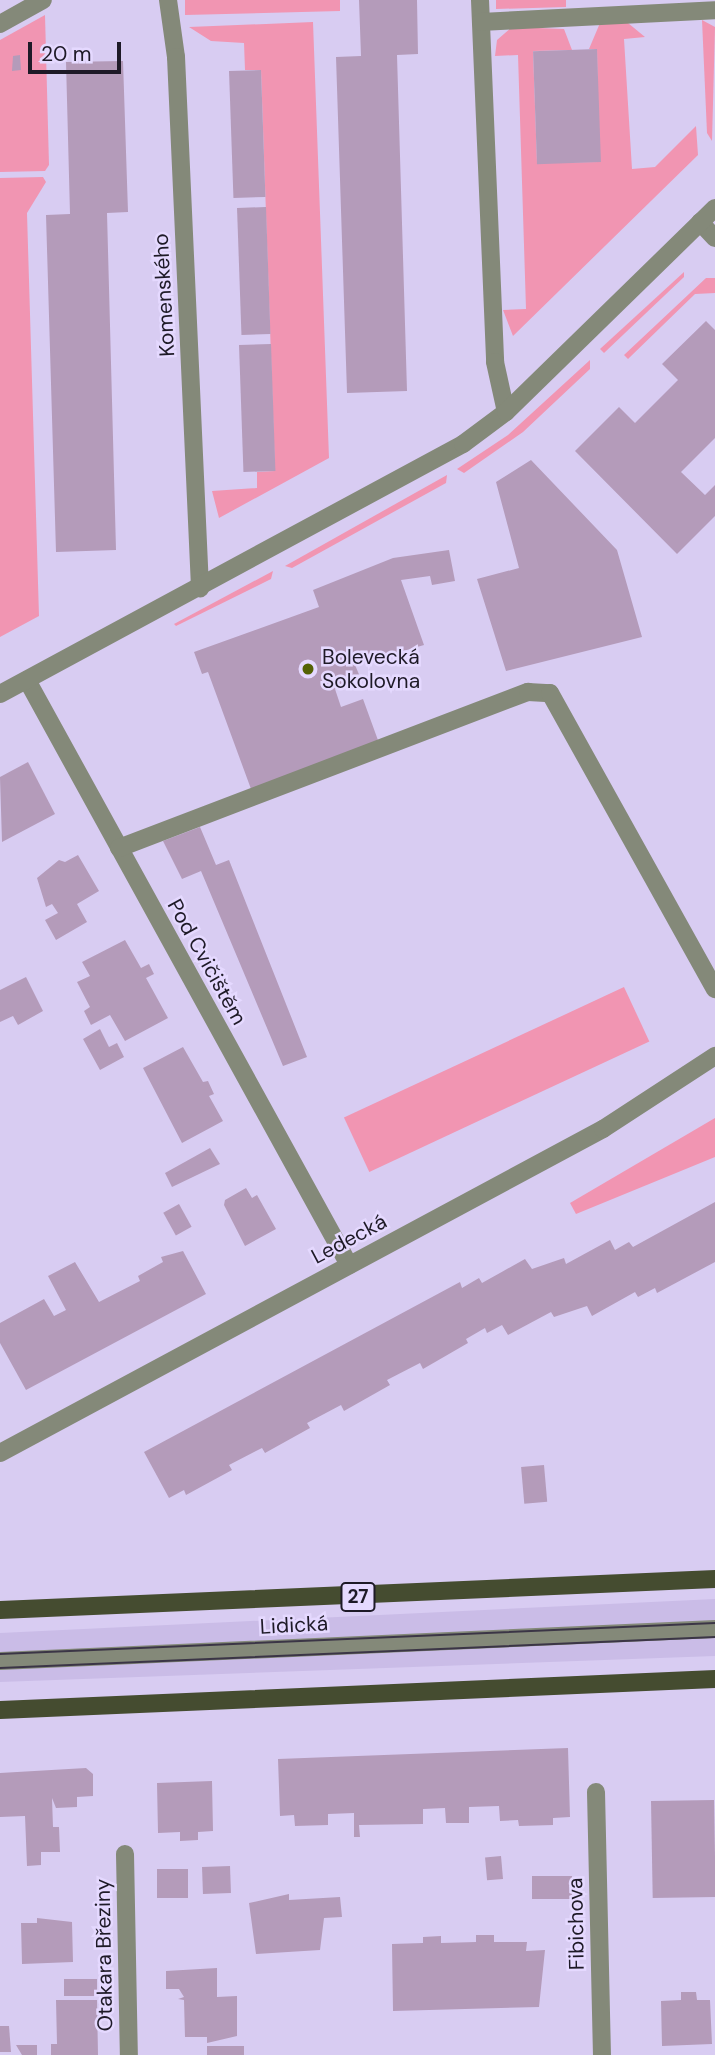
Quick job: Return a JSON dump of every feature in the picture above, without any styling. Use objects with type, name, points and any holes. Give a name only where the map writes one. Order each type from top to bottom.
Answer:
[{"type":"main road","name":"Lidická","points":[[0,1610],[715,1579]]},
{"type":"main road","points":[[0,1710],[715,1679]]},
{"type":"street","points":[[0,24],[43,0]]},
{"type":"street","name":"Komenského","points":[[168,0],[176,57],[200,588]]},
{"type":"street","points":[[480,0],[495,362],[506,412]]},
{"type":"street","points":[[481,22],[715,10]]},
{"type":"street","points":[[0,694],[463,444],[506,412],[715,208]]},
{"type":"street","points":[[700,222],[715,238]]},
{"type":"street","name":"Pod Cvičištěm","points":[[27,680],[349,1265]]},
{"type":"street","points":[[119,848],[528,692],[550,693],[715,989]]},
{"type":"street","name":"Ledecká","points":[[0,1453],[603,1129],[715,1056]]},
{"type":"street","name":"Lidická","points":[[0,1661],[715,1629]]},
{"type":"street","name":"Fibichova","points":[[596,1792],[602,2055]]},
{"type":"street","name":"Otakara Březiny","points":[[125,1854],[129,2055]]},
{"type":"shaded area","points":[[185,0],[340,0],[340,11],[185,15]]},
{"type":"shaded area","points":[[496,0],[566,0],[566,7],[496,9]]},
{"type":"shaded area","points":[[45,15],[49,165],[45,171],[0,172],[0,40]]},
{"type":"shaded area","points":[[702,20],[715,27],[712,141],[707,133]]},
{"type":"shaded area","points":[[313,22],[329,458],[219,518],[212,491],[257,488],[257,472],[275,471],[261,70],[245,70],[244,43],[211,41],[189,27]]},
{"type":"shaded area","points":[[600,23],[628,23],[645,37],[624,39],[632,169],[655,167],[696,126],[698,155],[513,336],[503,310],[526,309],[518,55],[495,56],[497,40],[512,27],[564,29],[572,50],[533,51],[537,163],[599,162],[597,49],[589,49]]},
{"type":"shaded area","points":[[43,177],[46,182],[27,213],[39,616],[0,637],[0,178]]},
{"type":"shaded area","points":[[684,272],[684,277],[604,353],[600,349]]},
{"type":"shaded area","points":[[706,278],[715,278],[715,293],[695,294],[628,359],[624,355]]},
{"type":"shaded area","points":[[590,360],[590,369],[523,432],[464,473],[457,469],[508,435]]},
{"type":"shaded area","points":[[447,475],[446,483],[292,568],[285,566]]},
{"type":"shaded area","points":[[273,571],[271,579],[176,626],[174,624]]},
{"type":"shaded area","points":[[624,987],[649,1041],[369,1172],[344,1118]]},
{"type":"shaded area","points":[[715,1118],[715,1157],[576,1214],[570,1203]]},
{"type":"shaded area","points":[[715,1599],[715,1656],[0,1682],[0,1633]]},
{"type":"building","points":[[359,0],[417,0],[418,54],[397,55],[407,391],[347,393],[336,57],[361,56]]},
{"type":"building","points":[[597,49],[601,162],[537,164],[533,51]]},
{"type":"building","points":[[20,55],[21,70],[12,71],[13,56]]},
{"type":"building","points":[[123,61],[128,212],[107,213],[116,550],[56,552],[46,215],[70,214],[66,62]]},
{"type":"building","points":[[261,70],[265,197],[233,198],[229,71]]},
{"type":"building","points":[[266,207],[270,334],[241,335],[237,208]]},
{"type":"building","points":[[706,321],[715,330],[715,438],[681,472],[705,495],[715,485],[715,516],[677,554],[575,451],[619,407],[635,423],[678,380],[662,364]]},
{"type":"building","points":[[271,344],[275,471],[243,472],[239,345]]},
{"type":"building","points":[[531,460],[617,550],[642,637],[506,671],[477,579],[519,568],[496,482]]},
{"type":"building","points":[[449,550],[455,581],[432,585],[430,576],[401,580],[424,645],[355,665],[361,679],[335,689],[341,707],[363,699],[379,743],[251,789],[208,672],[202,674],[194,652],[319,607],[313,590],[393,558]]},
{"type":"building","points":[[28,762],[55,814],[2,842],[0,777]]},
{"type":"building","points":[[200,827],[216,865],[229,860],[307,1057],[283,1066],[201,871],[182,879],[163,841]]},
{"type":"building","points":[[78,855],[99,891],[77,904],[87,922],[56,940],[45,920],[58,913],[52,904],[46,907],[37,878],[59,860],[65,862]]},
{"type":"building","points":[[125,940],[141,968],[149,964],[154,974],[146,978],[168,1018],[125,1041],[110,1015],[91,1025],[84,1011],[90,1007],[77,982],[90,976],[82,962]]},
{"type":"building","points":[[26,977],[43,1011],[18,1025],[13,1016],[0,1022],[0,990]]},
{"type":"building","points":[[100,1029],[109,1047],[117,1043],[124,1057],[100,1070],[83,1039]]},
{"type":"building","points":[[183,1047],[203,1082],[208,1081],[214,1094],[209,1096],[223,1121],[182,1143],[143,1068]]},
{"type":"building","points":[[210,1148],[220,1164],[172,1187],[165,1173]]},
{"type":"building","points":[[246,1188],[252,1198],[257,1195],[276,1229],[245,1246],[224,1205],[225,1200]]},
{"type":"building","points":[[715,1202],[715,1262],[657,1293],[655,1288],[638,1297],[635,1292],[592,1316],[587,1306],[554,1317],[551,1312],[508,1335],[502,1325],[487,1333],[485,1328],[466,1339],[468,1343],[423,1369],[420,1363],[387,1380],[390,1385],[344,1411],[341,1405],[307,1423],[310,1428],[265,1453],[262,1448],[229,1465],[232,1470],[186,1495],[184,1490],[169,1498],[144,1452],[460,1282],[462,1288],[479,1278],[482,1283],[525,1259],[532,1269],[564,1258],[566,1264],[610,1240],[615,1250],[629,1242],[633,1247]]},
{"type":"building","points":[[179,1204],[192,1227],[176,1235],[163,1213]]},
{"type":"building","points":[[183,1251],[206,1294],[26,1390],[0,1343],[0,1323],[44,1299],[54,1316],[66,1310],[48,1276],[75,1262],[99,1302],[140,1281],[138,1276],[163,1262],[161,1257]]},
{"type":"building","points":[[544,1465],[547,1502],[524,1504],[521,1467]]},
{"type":"building","points":[[568,1748],[570,1817],[553,1818],[553,1825],[519,1826],[518,1820],[500,1821],[499,1806],[469,1807],[469,1823],[446,1823],[445,1808],[423,1809],[423,1824],[359,1825],[360,1837],[354,1837],[354,1813],[328,1814],[328,1825],[295,1826],[294,1815],[280,1816],[278,1759]]},
{"type":"building","points":[[86,1768],[93,1774],[93,1796],[77,1797],[77,1807],[56,1808],[52,1798],[53,1827],[59,1827],[60,1852],[41,1852],[41,1865],[27,1866],[25,1816],[0,1817],[0,1773]]},
{"type":"building","points":[[212,1781],[213,1831],[198,1832],[198,1840],[180,1841],[180,1832],[158,1833],[157,1783]]},
{"type":"building","points":[[714,1800],[715,1897],[653,1898],[651,1801]]},
{"type":"building","points":[[501,1856],[503,1879],[487,1880],[485,1857]]},
{"type":"building","points":[[230,1866],[231,1893],[203,1894],[202,1867]]},
{"type":"building","points":[[157,1869],[188,1869],[188,1898],[157,1898]]},
{"type":"building","points":[[532,1876],[572,1876],[572,1899],[532,1899]]},
{"type":"building","points":[[289,1894],[289,1900],[340,1897],[342,1917],[324,1918],[320,1950],[256,1954],[249,1903]]},
{"type":"building","points":[[37,1918],[72,1922],[73,1962],[22,1964],[21,1923],[37,1923]]},
{"type":"building","points":[[476,1935],[494,1935],[494,1942],[527,1942],[526,1951],[545,1950],[539,2007],[393,2011],[392,1944],[423,1943],[423,1937],[441,1936],[441,1943],[476,1942]]},
{"type":"building","points":[[217,1968],[217,1997],[237,1996],[237,2036],[207,2043],[207,2037],[185,2037],[184,2000],[178,1999],[184,1997],[179,1989],[166,1989],[166,1971]]},
{"type":"building","points":[[64,1979],[97,1979],[97,1996],[64,1996]]},
{"type":"building","points":[[681,1992],[696,1992],[697,2000],[710,2000],[712,2044],[662,2046],[661,2001],[681,2000]]},
{"type":"building","points":[[56,2000],[97,2000],[98,2055],[51,2055],[51,2044],[57,2044]]},
{"type":"building","points":[[0,2026],[9,2026],[11,2052],[0,2052]]},
{"type":"building","points":[[16,2045],[37,2045],[37,2055],[22,2055]]},
{"type":"building","points":[[207,2046],[244,2046],[244,2055],[207,2055]]},
{"type":"tram line","points":[[0,1654],[715,1623]]},
{"type":"tram line","points":[[0,1668],[715,1637]]},
{"type":"place","name":"Bolevecká Sokolovna","points":[[308,669]]}]
